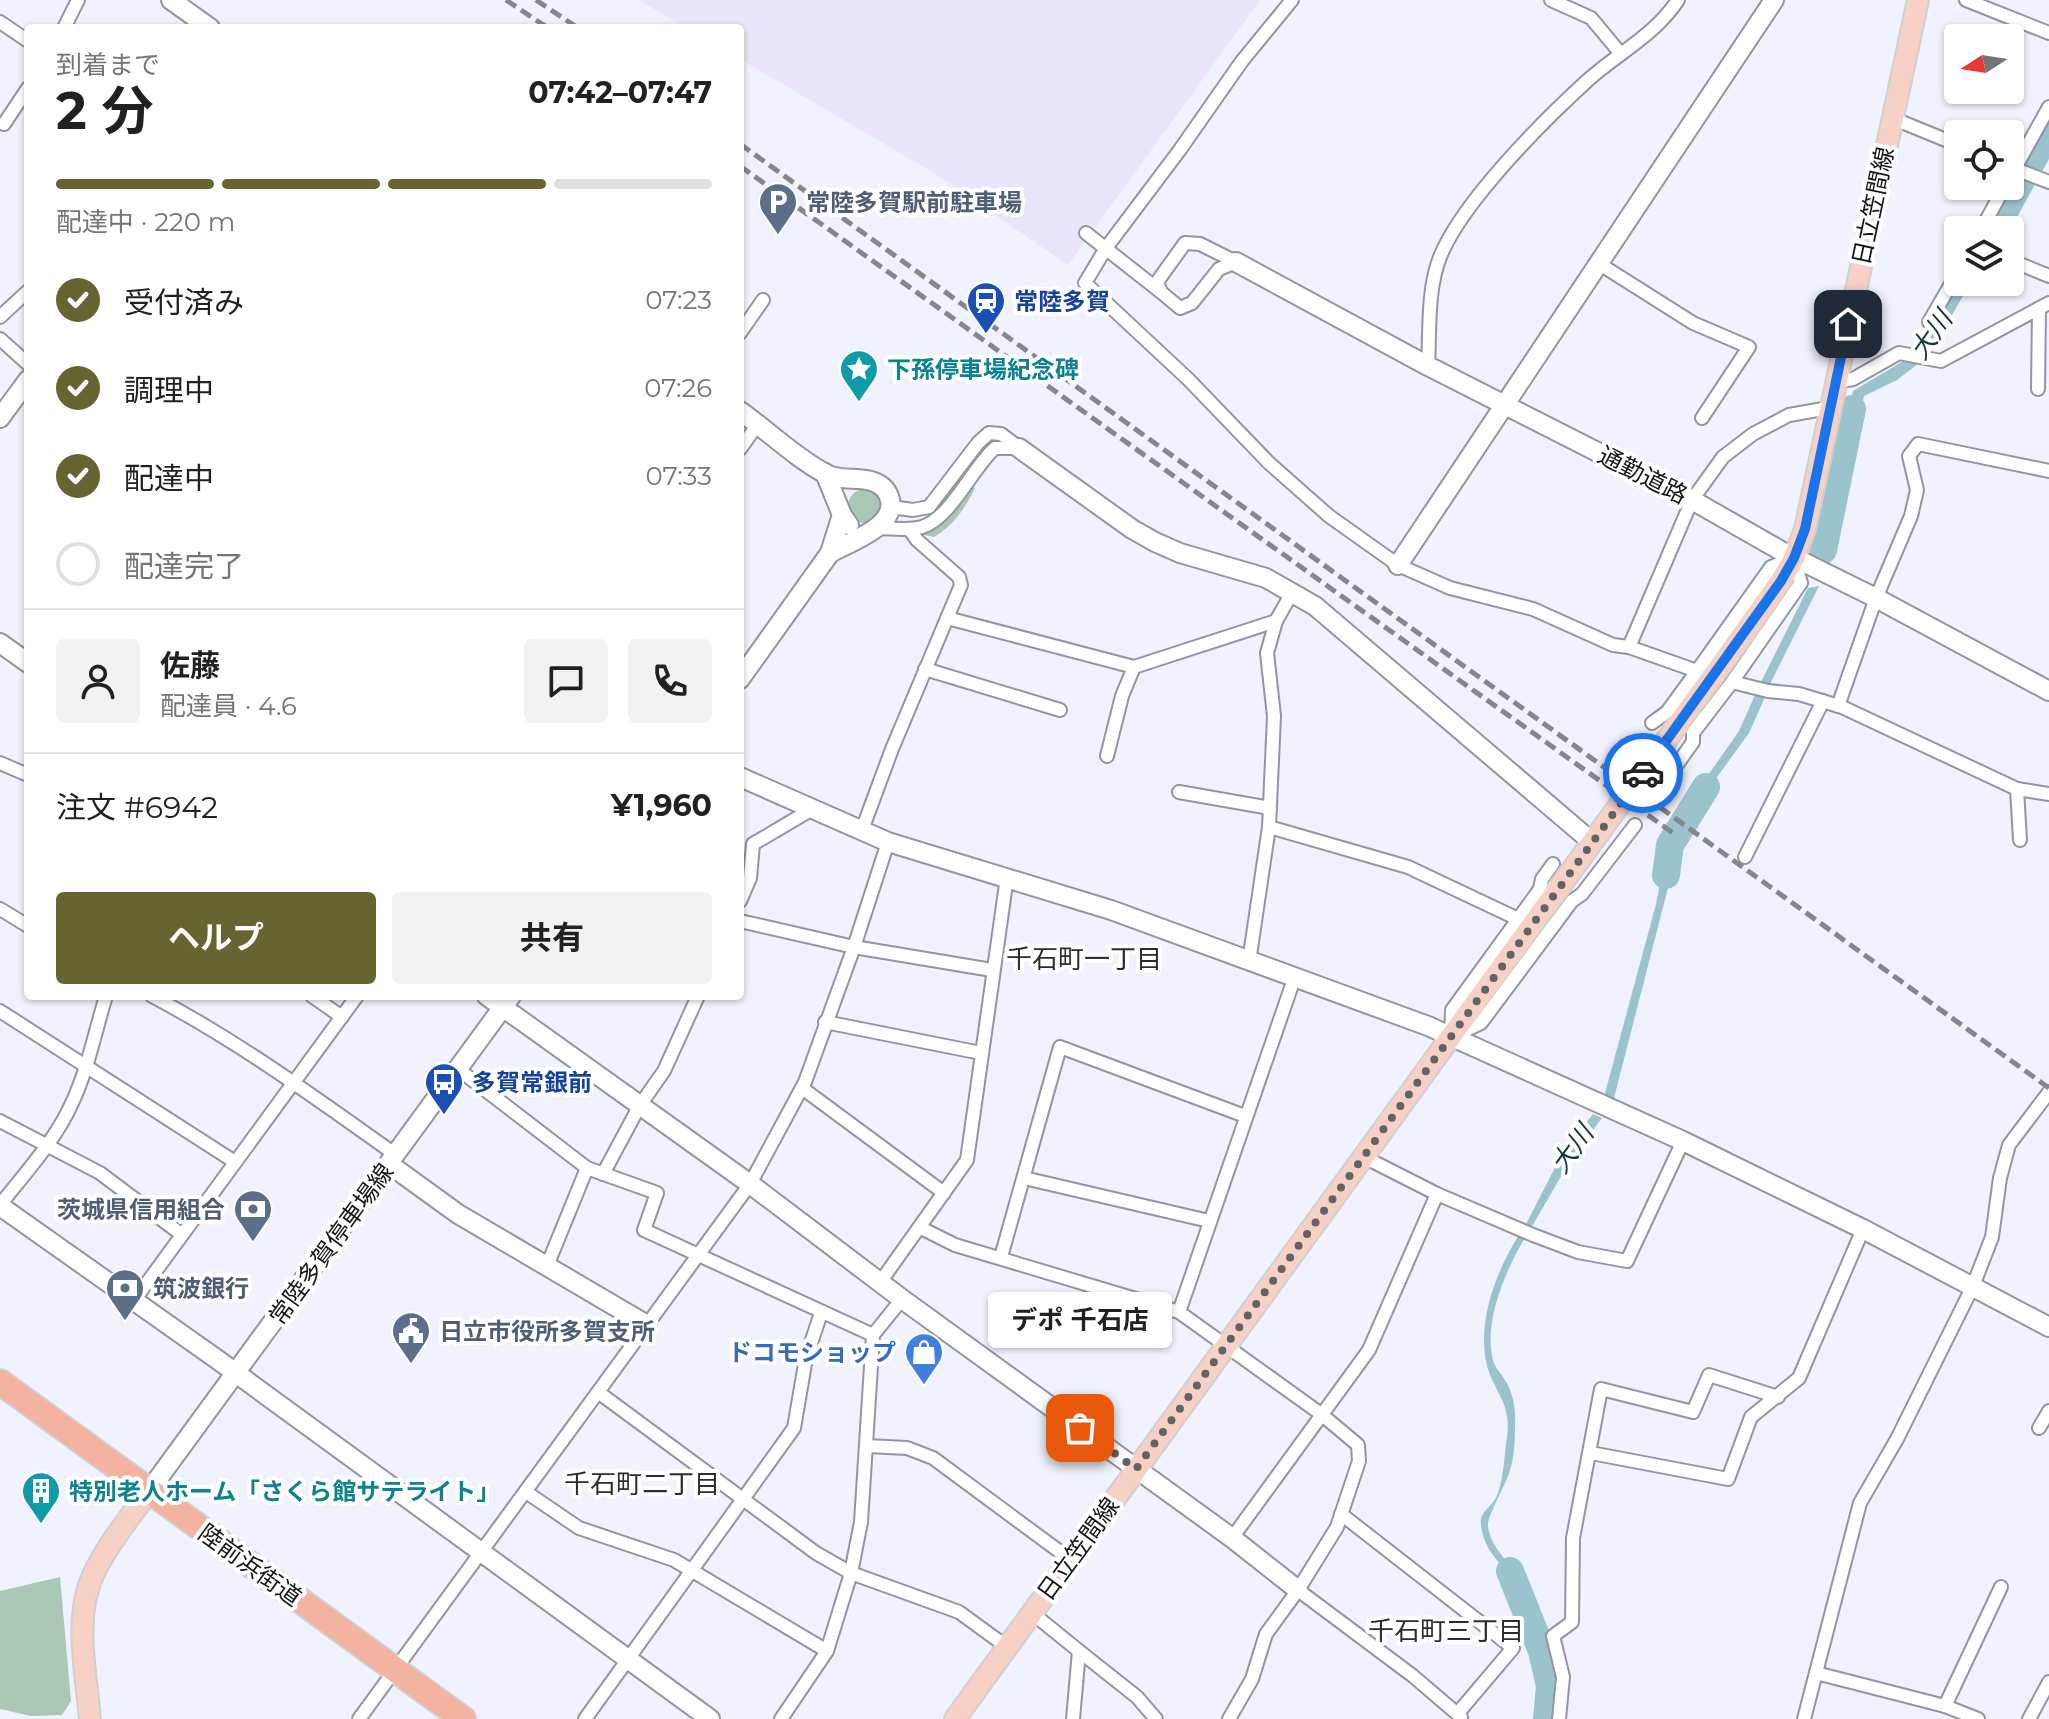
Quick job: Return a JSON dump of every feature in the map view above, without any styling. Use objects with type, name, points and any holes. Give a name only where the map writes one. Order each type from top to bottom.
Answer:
[{"type":"highway","name":"陸前浜街道","points":[[0,1382],[463,1719]]},
{"type":"main road","name":"日立笠間線","points":[[955,1719],[1752,622],[1794,558],[1805,529],[1918,0]]},
{"type":"main road","points":[[90,1719],[84,1637],[86,1595],[103,1556],[149,1491]]},
{"type":"street","points":[[66,24],[78,0]]},
{"type":"street","points":[[171,0],[204,24]]},
{"type":"street","points":[[1292,0],[1242,61],[1106,248],[1085,283],[1188,379],[1269,463],[1329,516],[1398,565],[1450,588],[1533,609],[1613,645],[1629,647],[1697,671]]},
{"type":"street","points":[[1551,0],[1591,18],[1621,54]]},
{"type":"street","points":[[1428,366],[1433,284],[1440,257],[1457,226],[1487,185],[1532,137],[1589,79],[1665,20],[1678,0]]},
{"type":"street","points":[[1398,565],[1774,0]]},
{"type":"street","points":[[1966,0],[2049,33]]},
{"type":"street","points":[[0,22],[24,38]]},
{"type":"street","points":[[4,124],[24,94]]},
{"type":"street","points":[[2024,158],[2049,107]]},
{"type":"street","points":[[1892,118],[1944,139]]},
{"type":"street","points":[[2024,174],[2049,182]]},
{"type":"street","points":[[1086,233],[1180,308],[1192,303],[1219,269],[1236,262]]},
{"type":"street","points":[[1161,292],[1157,282],[1185,243],[1200,244],[1236,262]]},
{"type":"street","name":"通勤道路","points":[[1236,262],[2049,691]]},
{"type":"street","points":[[1598,263],[1693,323],[1749,347],[1702,418]]},
{"type":"street","points":[[2024,266],[2049,276]]},
{"type":"street","points":[[0,317],[24,295]]},
{"type":"street","points":[[1929,322],[1944,296]]},
{"type":"street","points":[[744,327],[763,300]]},
{"type":"street","points":[[1835,382],[1853,379],[1899,353],[1941,361],[2044,306]]},
{"type":"street","points":[[2038,389],[2044,306]]},
{"type":"street","points":[[0,339],[24,360]]},
{"type":"street","points":[[0,418],[24,385]]},
{"type":"street","points":[[1629,647],[1692,500],[1723,457],[1753,434],[1789,415],[1829,408]]},
{"type":"street","points":[[744,414],[825,473],[843,479],[871,480],[885,489],[891,507],[887,519],[830,553]]},
{"type":"street","points":[[744,443],[758,424]]},
{"type":"street","points":[[891,507],[913,510],[929,507],[978,443],[989,433],[1001,434],[1132,529],[1155,542],[1180,553],[1266,578],[1293,591],[1339,625],[1592,842]]},
{"type":"street","points":[[1838,706],[1876,598],[1911,516],[1917,490],[1909,456],[1918,444],[2049,471]]},
{"type":"street","points":[[825,473],[841,512],[853,528],[909,529],[931,522],[945,511],[995,448],[1019,448]]},
{"type":"street","points":[[744,673],[830,553],[845,489],[863,480]]},
{"type":"street","points":[[862,830],[961,585],[959,577],[909,529]]},
{"type":"street","points":[[1652,723],[1667,712],[1771,567],[1794,558],[1801,583],[1693,733],[1693,742],[1678,763]]},
{"type":"street","points":[[1249,962],[1269,827],[1274,716],[1267,653],[1276,621],[1293,591]]},
{"type":"street","points":[[947,618],[1134,667],[1276,621]]},
{"type":"street","points":[[0,643],[24,660]]},
{"type":"street","points":[[1107,756],[1122,696],[1134,667]]},
{"type":"street","points":[[925,669],[1060,710]]},
{"type":"street","points":[[1732,682],[1762,690],[1799,694],[1838,706],[2017,789],[2049,794]]},
{"type":"street","points":[[1745,857],[1823,701]]},
{"type":"street","points":[[0,763],[24,773]]},
{"type":"street","points":[[744,779],[888,842],[1111,910],[1415,1021],[1683,1141],[1863,1229],[2049,1327]]},
{"type":"street","points":[[2017,789],[2020,840]]},
{"type":"street","points":[[1179,792],[1270,808]]},
{"type":"street","points":[[744,892],[750,878],[753,844],[814,808]]},
{"type":"street","points":[[1451,1037],[1481,1023],[1572,901],[1582,894],[1635,825]]},
{"type":"street","points":[[1269,827],[1408,867],[1518,919]]},
{"type":"street","points":[[359,1719],[750,1184],[802,1088],[854,947],[888,842]]},
{"type":"street","points":[[1451,1037],[1452,1010],[1540,889],[1542,879],[1553,864]]},
{"type":"street","points":[[881,1281],[967,1160],[1007,877]]},
{"type":"street","points":[[0,909],[24,924]]},
{"type":"street","points":[[744,922],[854,947],[992,970]]},
{"type":"street","points":[[1179,1312],[1294,979]]},
{"type":"street","points":[[105,1000],[87,1065],[71,1105],[48,1144],[0,1205],[710,1719]]},
{"type":"street","points":[[159,1000],[293,1082],[458,1214],[647,1325]]},
{"type":"street","points":[[318,1000],[342,1017]]},
{"type":"street","points":[[133,1302],[354,1000]]},
{"type":"street","points":[[603,1174],[640,1105],[664,1071],[696,1000]]},
{"type":"street","points":[[507,1002],[902,1299],[1232,1538],[1461,1716],[1513,1648],[1341,1514]]},
{"type":"street","name":"常陸多賀停車場線","points":[[149,1491],[507,1002]]},
{"type":"street","points":[[0,1011],[235,1162]]},
{"type":"street","points":[[825,1022],[981,1053]]},
{"type":"street","points":[[1001,1257],[1060,1047],[1245,1116]]},
{"type":"street","points":[[458,1069],[587,1168],[657,1193],[644,1230],[873,1335]]},
{"type":"street","points":[[802,1088],[944,1193]]},
{"type":"street","points":[[1804,1719],[1860,1503],[1897,1439],[1973,1286],[1992,1237],[2000,1178],[2009,1145],[2049,1092]]},
{"type":"street","points":[[0,1121],[100,1173],[181,1234]]},
{"type":"street","points":[[1364,1157],[1437,1194],[1578,1252],[1627,1261],[1683,1141]]},
{"type":"street","points":[[547,1266],[587,1168]]},
{"type":"street","points":[[1024,1178],[1209,1221]]},
{"type":"street","points":[[1232,1538],[1369,1350],[1437,1194]]},
{"type":"street","points":[[921,1228],[955,1245],[1179,1312],[1321,1414],[1358,1445],[1359,1461],[1337,1527],[1266,1634],[1252,1679],[1229,1719]]},
{"type":"street","points":[[1591,1453],[1728,1479],[1751,1417],[1799,1378],[1863,1229]]},
{"type":"street","points":[[781,1719],[827,1651],[851,1573],[861,1522],[873,1335],[902,1299]]},
{"type":"street","points":[[585,1719],[794,1428],[806,1358],[821,1313]]},
{"type":"street","points":[[1559,1719],[1563,1677],[1553,1636],[1572,1622],[1573,1538],[1601,1389],[1693,1412],[1709,1375],[1778,1397]]},
{"type":"street","points":[[598,1392],[816,1553],[851,1573],[959,1612],[1007,1647]]},
{"type":"street","points":[[2039,1428],[2049,1411]]},
{"type":"street","points":[[867,1446],[907,1448],[933,1458],[1071,1560]]},
{"type":"street","points":[[526,1492],[579,1528],[656,1552],[827,1651]]},
{"type":"street","points":[[1945,1706],[2001,1587]]},
{"type":"street","points":[[1032,1613],[1137,1697],[1156,1719]]},
{"type":"street","points":[[1073,1719],[1079,1651]]},
{"type":"street","points":[[1816,1673],[1945,1706],[1978,1719]]},
{"type":"street","points":[[2029,1719],[2049,1682]]},
{"type":"shaded area","points":[[639,0],[1260,0],[1068,265],[934,173],[744,61],[744,24],[679,24]]},
{"type":"green space","points":[[971,485],[975,488],[953,522],[934,537],[924,535],[926,528],[943,523]]},
{"type":"green space","points":[[865,489],[877,494],[882,506],[877,518],[865,523],[853,518],[848,506],[853,494]]},
{"type":"green space","points":[[60,1577],[71,1701],[62,1715],[31,1716],[0,1709],[0,1591]]},
{"type":"water","points":[[1951,296],[1963,296],[1936,343],[1928,351],[1915,348],[1929,335]]},
{"type":"water","points":[[1905,360],[1919,363],[1897,380],[1864,396],[1850,445],[1841,443],[1853,391]]},
{"type":"water","points":[[1839,451],[1849,454],[1829,550],[1820,547]]},
{"type":"water","points":[[1819,586],[1769,686],[1760,684],[1808,588]]},
{"type":"water","points":[[1755,695],[1765,697],[1749,733],[1704,795],[1693,825],[1685,818],[1697,791],[1739,731]]},
{"type":"water","points":[[1669,838],[1679,845],[1613,1102],[1604,1097],[1656,904]]},
{"type":"water","points":[[1593,1114],[1602,1118],[1570,1161],[1531,1228],[1525,1226],[1563,1152]]},
{"type":"water","points":[[1519,1235],[1525,1238],[1498,1296],[1491,1329],[1493,1360],[1510,1391],[1515,1422],[1511,1465],[1488,1526],[1495,1546],[1524,1591],[1546,1644],[1554,1681],[1554,1719],[1545,1719],[1552,1674],[1545,1645],[1524,1602],[1487,1546],[1481,1523],[1500,1486],[1508,1428],[1504,1405],[1485,1358],[1485,1321],[1502,1266]]},
{"type":"waterway","name":"大川","points":[[2002,216],[2049,130]]},
{"type":"waterway","name":"大川","points":[[1823,550],[1852,409]]},
{"type":"waterway","name":"大川","points":[[1666,875],[1670,845],[1706,787]]},
{"type":"waterway","name":"大川","points":[[1510,1571],[1542,1651],[1550,1686],[1547,1719]]},
{"type":"railway","points":[[506,0],[542,24]]},
{"type":"railway","points":[[536,0],[572,24]]},
{"type":"railway","points":[[744,147],[2049,1088]]},
{"type":"railway","points":[[744,169],[1673,833]]},
{"type":"way so far","points":[[1080,1428],[1136,1469],[1643,773]]},
{"type":"place","name":"常陸多賀駅前駐車場","points":[[778,236]]},
{"type":"place","name":"常陸多賀","points":[[986,335]]},
{"type":"place","name":"下孫停車場紀念碑","points":[[859,403]]},
{"type":"place","name":"多賀常銀前","points":[[444,1116]]},
{"type":"place","name":"茨城県信用組合","points":[[253,1243]]},
{"type":"place","name":"筑波銀行","points":[[125,1322]]},
{"type":"place","name":"日立市役所多賀支所","points":[[411,1365]]},
{"type":"place","name":"ドコモショップ","points":[[924,1386]]},
{"type":"place","name":"デポ 千石店","points":[[1080,1428]]},
{"type":"place","name":"特別老人ホーム「さくら館サテライト」","points":[[41,1525]]},
{"type":"district","name":"千石町一丁目","points":[[1084,959]]},
{"type":"district","name":"千石町二丁目","points":[[642,1484]]},
{"type":"district","name":"千石町三丁目","points":[[1446,1631]]},
{"type":"route","points":[[1643,773],[1781,581],[1794,558],[1805,529],[1848,324]]}]
